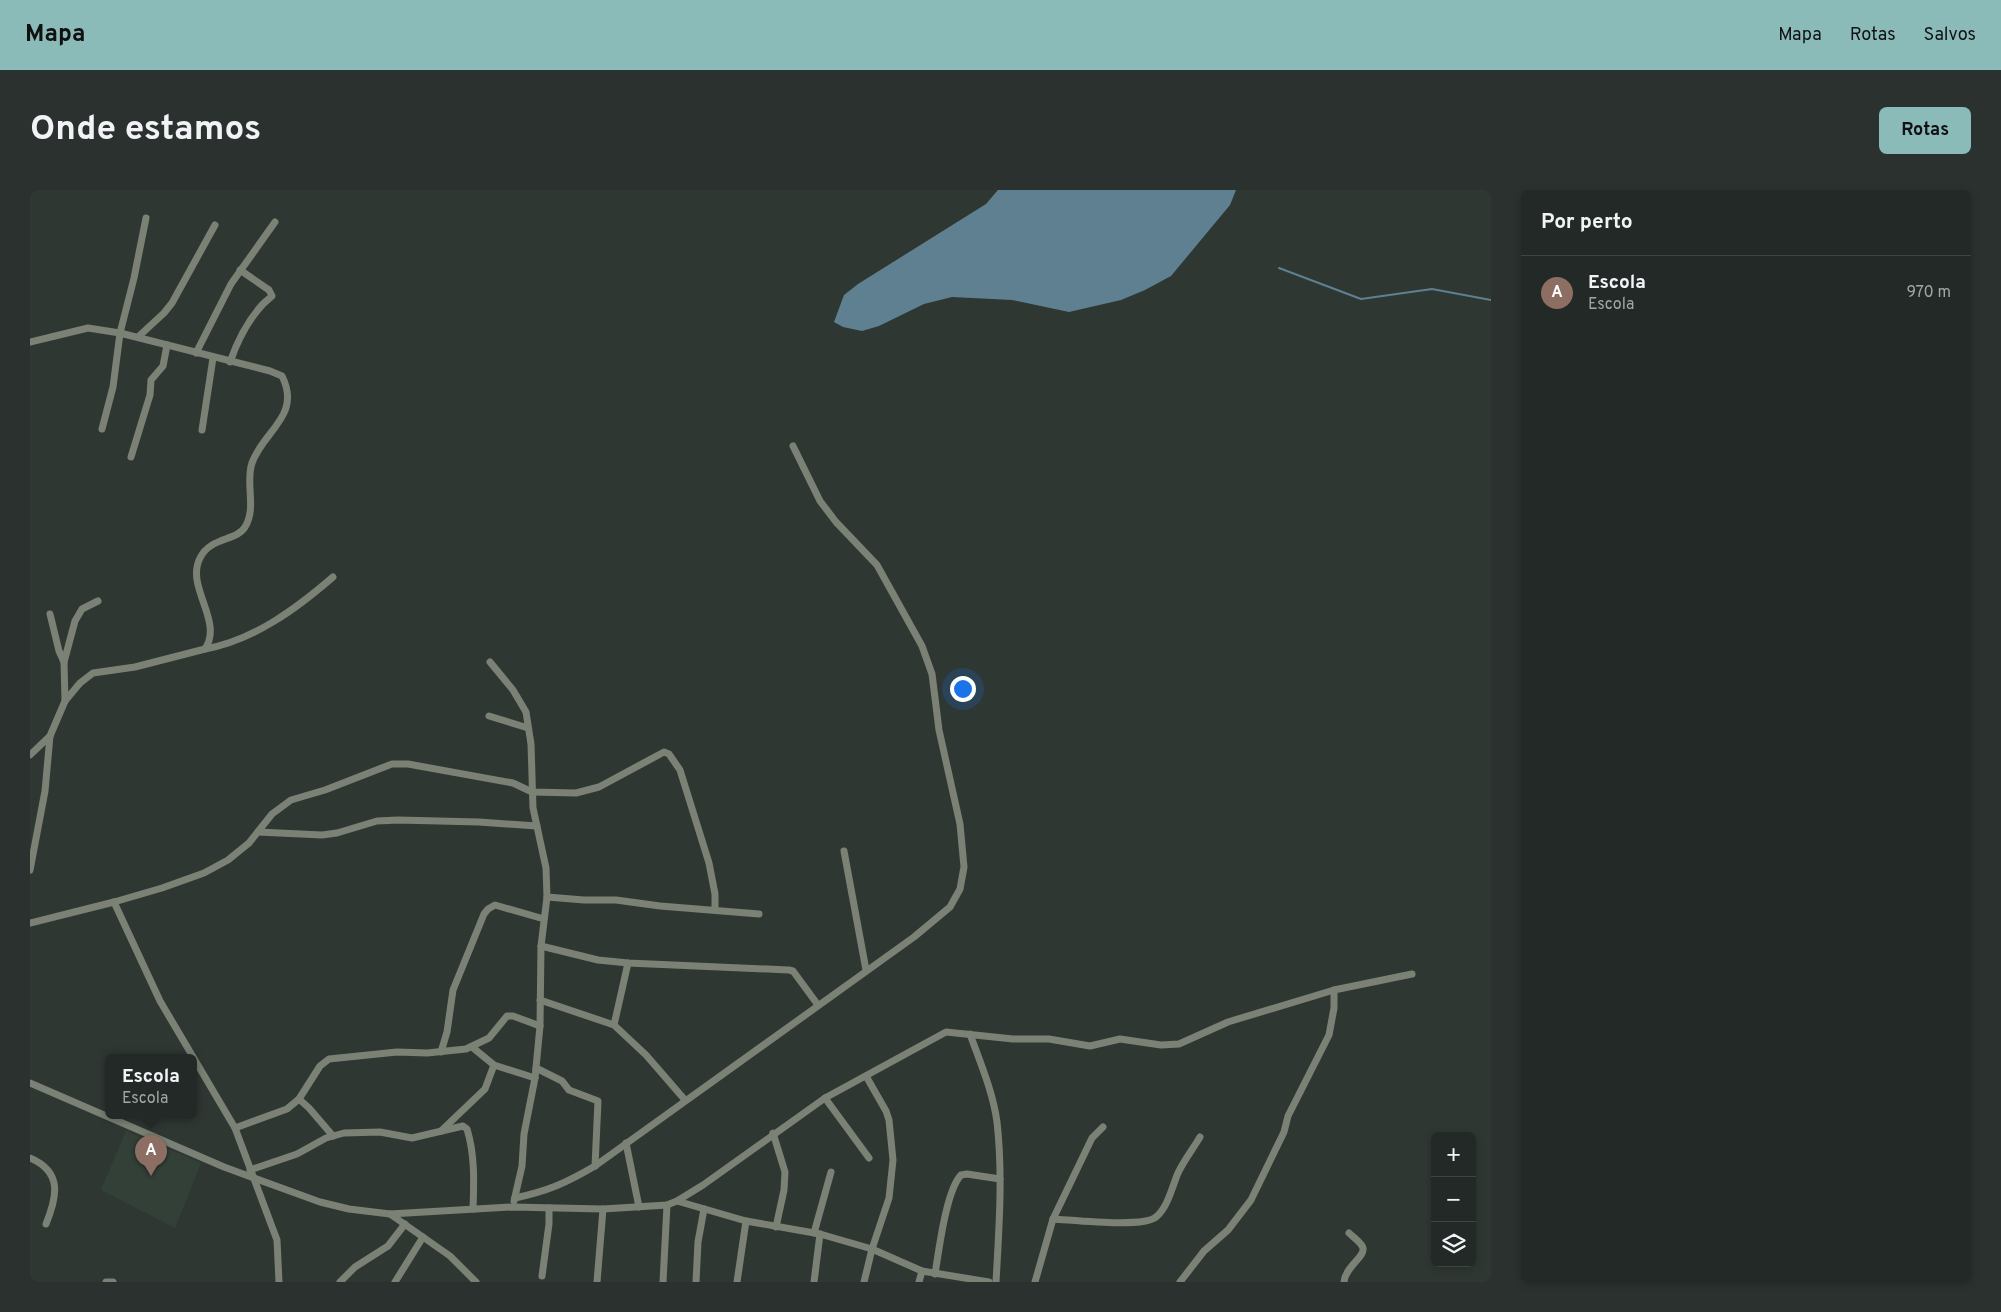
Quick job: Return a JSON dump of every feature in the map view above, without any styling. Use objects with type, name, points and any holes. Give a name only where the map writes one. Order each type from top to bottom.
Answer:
[{"type":"street","points":[[102,429],[112,387],[120,333],[134,278],[146,218]]},
{"type":"street","points":[[196,353],[215,313],[240,270],[275,222]]},
{"type":"street","points":[[138,337],[172,303],[215,225]]},
{"type":"street","points":[[230,362],[237,343],[262,305],[272,296],[269,290],[240,270]]},
{"type":"street","points":[[30,342],[83,329],[120,333],[270,371],[282,376],[286,384],[288,399],[285,412],[279,424],[256,454],[251,465],[251,499],[246,526],[240,532],[213,544],[205,550],[199,560],[200,592],[209,619],[211,632],[210,642],[205,649]]},
{"type":"street","points":[[131,457],[150,395],[151,380],[163,366],[167,345]]},
{"type":"street","points":[[202,430],[213,358]]},
{"type":"street","points":[[515,1198],[545,1191],[567,1182],[595,1166],[914,937],[950,907],[960,889],[964,867],[960,824],[940,730],[932,674],[922,646],[877,565],[836,522],[820,501],[793,446]]},
{"type":"street","points":[[30,870],[45,791],[50,736],[65,701],[80,683],[93,673],[135,666],[242,639],[307,600],[333,577]]},
{"type":"street","points":[[65,701],[64,662],[75,621],[82,609],[98,601]]},
{"type":"street","points":[[50,614],[59,651],[64,662]]},
{"type":"street","points":[[490,662],[522,705],[531,744],[532,792],[546,868],[547,897],[541,946],[540,1026],[535,1078],[524,1134],[522,1166],[512,1207]]},
{"type":"street","points":[[489,716],[528,728]]},
{"type":"street","points":[[30,755],[50,736]]},
{"type":"street","points":[[30,923],[114,902],[204,873],[228,860],[248,844],[272,814],[291,800],[324,790],[392,764],[408,764],[513,783],[532,792],[576,793],[599,787],[664,752],[680,770],[709,863],[715,894],[715,910]]},
{"type":"street","points":[[258,832],[322,835],[337,833],[377,821],[398,820],[537,826]]},
{"type":"street","points":[[844,851],[866,970]]},
{"type":"street","points":[[547,897],[616,900],[660,906],[759,914]]},
{"type":"street","points":[[114,902],[160,1001],[191,1054]]},
{"type":"street","points":[[441,1052],[447,1032],[453,990],[484,914],[495,905],[544,919]]},
{"type":"street","points":[[541,946],[598,960],[628,963],[789,970],[793,971],[818,1005]]},
{"type":"street","points":[[614,1025],[628,963]]},
{"type":"street","points":[[111,1119],[254,1178],[320,1202],[349,1209],[390,1214],[512,1207],[603,1209],[667,1204],[677,1201],[710,1180],[773,1133],[797,1119],[825,1098],[917,1049],[942,1033],[950,1032],[1013,1039],[1049,1039],[1090,1046],[1120,1039],[1161,1045],[1179,1044],[1228,1022],[1334,990],[1412,974]]},
{"type":"street","points":[[1180,1282],[1204,1251],[1228,1230],[1251,1200],[1284,1132],[1288,1116],[1329,1035],[1334,1008],[1334,990]]},
{"type":"street","points":[[540,1000],[614,1025],[646,1055],[686,1100]]},
{"type":"street","points":[[235,1128],[287,1109],[298,1099],[320,1066],[329,1059],[397,1052],[427,1054],[472,1047],[490,1038],[507,1016],[514,1016],[540,1026]]},
{"type":"street","points":[[970,1034],[988,1085],[997,1120],[1000,1179],[996,1282]]},
{"type":"street","points":[[472,1047],[494,1065],[535,1078]]},
{"type":"street","points":[[197,1064],[235,1128],[254,1178],[277,1240],[279,1282]]},
{"type":"street","points":[[441,1131],[485,1089],[494,1065]]},
{"type":"street","points":[[536,1068],[562,1081],[569,1090],[598,1101],[595,1166]]},
{"type":"street","points":[[864,1282],[872,1249],[889,1198],[892,1160],[889,1120],[866,1076]]},
{"type":"street","points":[[30,1083],[105,1116]]},
{"type":"street","points":[[825,1098],[869,1158]]},
{"type":"street","points":[[298,1099],[315,1114],[333,1136]]},
{"type":"street","points":[[250,1170],[297,1154],[326,1138],[344,1133],[380,1132],[412,1138],[463,1126],[467,1129],[474,1168],[472,1209]]},
{"type":"street","points":[[1035,1282],[1053,1219],[1092,1138],[1103,1127]]},
{"type":"street","points":[[773,1133],[785,1172],[784,1190],[776,1227]]},
{"type":"street","points":[[1053,1219],[1126,1223],[1150,1221],[1157,1216],[1168,1198],[1179,1171],[1200,1137]]},
{"type":"street","points":[[626,1143],[639,1207]]},
{"type":"street","points":[[30,1158],[44,1165],[52,1176],[56,1190],[46,1224]]},
{"type":"street","points":[[814,1282],[817,1234],[831,1172]]},
{"type":"street","points":[[935,1274],[948,1207],[957,1179],[961,1174],[966,1174],[1000,1179]]},
{"type":"street","points":[[677,1201],[746,1221],[817,1234],[872,1249],[922,1271],[971,1281],[989,1282]]},
{"type":"street","points":[[663,1282],[667,1204]]},
{"type":"street","points":[[542,1276],[549,1224],[549,1208]]},
{"type":"street","points":[[597,1282],[603,1209]]},
{"type":"street","points":[[696,1282],[698,1242],[704,1210]]},
{"type":"street","points":[[390,1214],[450,1256],[476,1282]]},
{"type":"street","points":[[737,1282],[746,1221]]},
{"type":"street","points":[[340,1282],[355,1267],[388,1246],[405,1224]]},
{"type":"street","points":[[1344,1282],[1345,1273],[1362,1254],[1363,1250],[1362,1246],[1349,1233]]},
{"type":"street","points":[[395,1282],[423,1238]]},
{"type":"street","points":[[919,1282],[922,1271]]},
{"type":"street","points":[[106,1282],[113,1282]]},
{"type":"shaded area","points":[[126,1131],[201,1163],[175,1228],[101,1190]]},
{"type":"water","points":[[998,190],[1236,190],[1230,205],[1171,276],[1121,300],[1069,312],[1012,300],[952,297],[924,304],[879,326],[862,331],[843,327],[834,322],[844,295],[858,284],[986,204]]},
{"type":"waterway","points":[[1279,268],[1361,299],[1432,289],[1491,300]]},
{"type":"place","name":"Escola","points":[[151,1176]]}]
